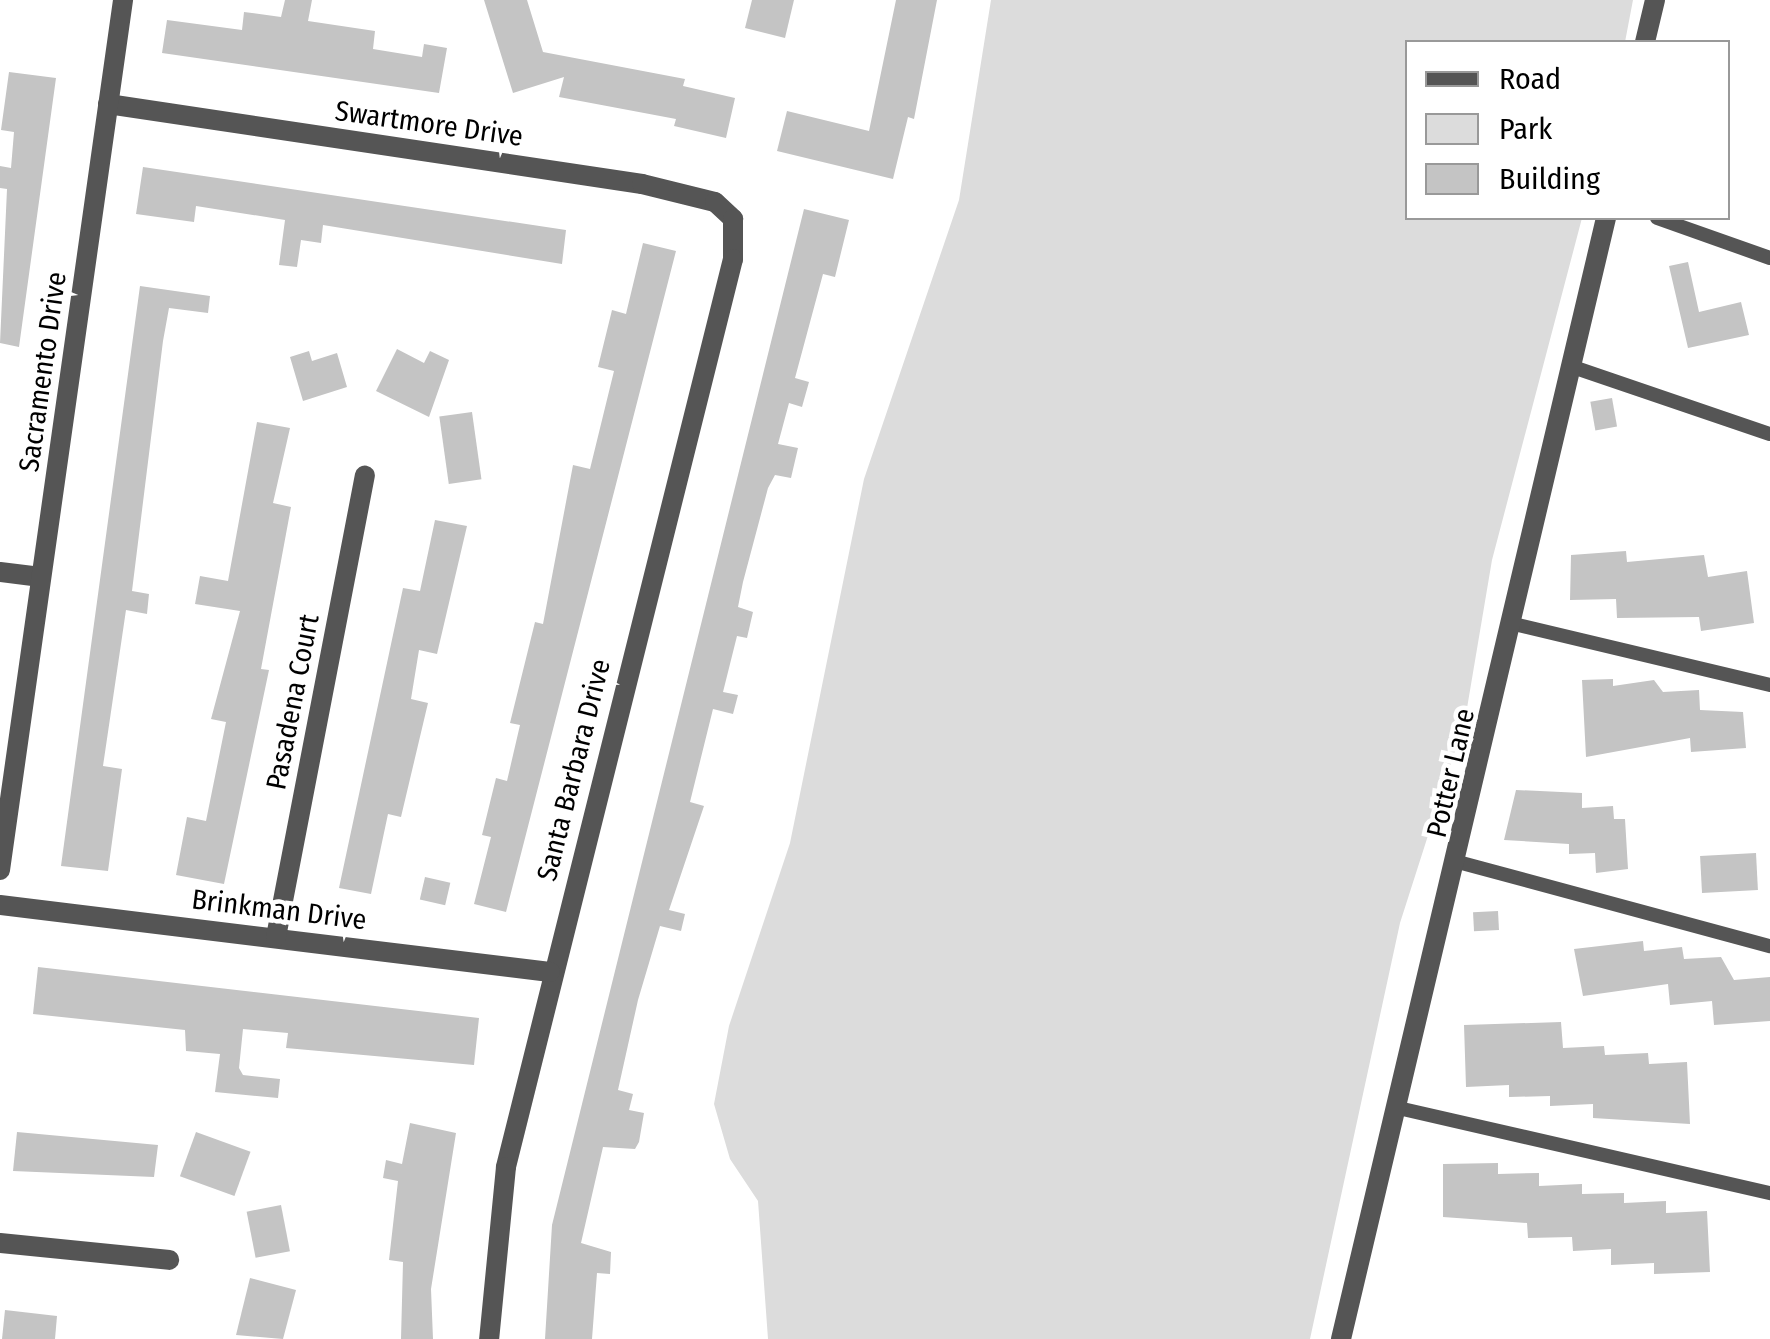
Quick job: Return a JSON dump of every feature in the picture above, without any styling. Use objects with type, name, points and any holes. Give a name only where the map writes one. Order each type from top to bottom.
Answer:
[{"type":"street","name":"Sacramento Drive","points":[[0,870],[124,0]]},
{"type":"street","points":[[1646,40],[1655,0]]},
{"type":"street","name":"Swartmore Drive","points":[[108,104],[642,184],[715,202],[732,219]]},
{"type":"street","name":"Santa Barbara Drive","points":[[489,1339],[506,1167],[550,972],[733,258],[732,219]]},
{"type":"street","name":"Potter Lane","points":[[1341,1339],[1394,1108],[1458,862],[1606,220]]},
{"type":"street","name":"Pasadena Court","points":[[276,937],[364,476]]},
{"type":"street","points":[[0,572],[41,577]]},
{"type":"street","name":"Brinkman Drive","points":[[0,905],[550,972]]},
{"type":"street","points":[[0,1244],[169,1260]]},
{"type":"lane","points":[[1663,220],[1770,258]]},
{"type":"lane","points":[[1573,367],[1770,434]]},
{"type":"lane","points":[[1514,624],[1770,685]]},
{"type":"lane","points":[[1458,862],[1770,946]]},
{"type":"lane","points":[[1394,1108],[1770,1193]]},
{"type":"green space","points":[[991,0],[1633,0],[1625,40],[1405,40],[1405,220],[1581,220],[1492,560],[1465,720],[1400,923],[1310,1339],[768,1339],[758,1201],[730,1159],[714,1104],[729,1026],[790,843],[864,479],[959,200]]},
{"type":"building","points":[[285,0],[312,0],[308,21],[375,31],[373,49],[422,57],[424,44],[447,48],[439,93],[162,53],[167,20],[242,30],[244,12],[281,17]]},
{"type":"building","points":[[484,0],[527,0],[543,52],[685,79],[683,86],[735,98],[726,138],[674,126],[676,119],[559,97],[564,77],[513,93]]},
{"type":"building","points":[[752,0],[794,0],[785,38],[745,28]]},
{"type":"building","points":[[896,0],[937,0],[914,119],[908,117],[893,179],[777,151],[787,111],[869,131]]},
{"type":"building","points":[[9,72],[56,78],[19,347],[0,343],[7,189],[0,188],[0,166],[11,168],[14,132],[1,130]]},
{"type":"building","points":[[143,167],[566,230],[562,264],[323,225],[321,243],[301,240],[297,267],[279,265],[285,220],[196,206],[194,222],[136,214]]},
{"type":"building","points":[[804,209],[849,220],[835,277],[823,274],[795,378],[809,382],[802,407],[789,403],[778,444],[798,448],[791,478],[775,475],[768,488],[743,582],[738,607],[753,612],[747,638],[737,636],[723,692],[738,695],[733,714],[713,709],[690,802],[704,806],[669,910],[685,914],[681,931],[660,926],[638,1000],[618,1090],[633,1094],[629,1110],[644,1113],[639,1142],[635,1149],[603,1147],[581,1243],[611,1252],[610,1274],[597,1273],[592,1339],[545,1339],[552,1225]]},
{"type":"building","points":[[643,243],[676,251],[506,912],[474,904],[491,837],[482,835],[496,778],[507,781],[520,725],[510,723],[535,622],[543,624],[573,465],[590,469],[614,371],[598,367],[612,310],[626,314]]},
{"type":"building","points":[[1688,262],[1699,312],[1741,302],[1749,335],[1688,348],[1669,266]]},
{"type":"building","points":[[140,286],[210,296],[208,313],[169,308],[163,341],[132,591],[149,594],[147,614],[126,610],[103,766],[122,769],[108,871],[61,866]]},
{"type":"building","points":[[397,349],[424,363],[430,351],[449,360],[429,417],[376,391]]},
{"type":"building","points":[[309,351],[312,361],[337,353],[347,387],[303,401],[290,357]]},
{"type":"building","points":[[1612,398],[1617,427],[1595,430],[1590,402]]},
{"type":"building","points":[[472,412],[481,479],[449,484],[439,417]]},
{"type":"building","points":[[257,422],[290,428],[273,503],[291,507],[261,669],[269,670],[224,884],[176,875],[187,817],[206,821],[226,722],[211,719],[240,611],[195,604],[200,576],[228,581]]},
{"type":"building","points":[[435,520],[467,526],[437,654],[419,650],[411,699],[428,703],[401,817],[388,814],[371,894],[339,888],[403,588],[420,591]]},
{"type":"building","points":[[1626,551],[1627,562],[1704,555],[1708,577],[1747,571],[1754,623],[1701,631],[1699,617],[1617,618],[1616,599],[1570,600],[1571,555]]},
{"type":"building","points":[[1613,679],[1613,686],[1654,680],[1663,692],[1699,690],[1700,710],[1743,712],[1746,748],[1691,752],[1690,738],[1586,757],[1582,680]]},
{"type":"building","points":[[1516,790],[1582,793],[1582,808],[1613,806],[1614,819],[1625,819],[1628,869],[1596,873],[1595,853],[1569,854],[1569,844],[1504,840]]},
{"type":"building","points":[[1756,853],[1758,890],[1702,893],[1700,856]]},
{"type":"building","points":[[425,877],[450,883],[445,905],[420,899]]},
{"type":"building","points":[[1498,911],[1499,930],[1474,931],[1473,912]]},
{"type":"building","points":[[1643,941],[1644,951],[1682,947],[1684,959],[1721,957],[1734,980],[1770,977],[1770,1021],[1714,1025],[1712,1001],[1670,1005],[1668,984],[1583,996],[1574,949]]},
{"type":"building","points":[[38,967],[479,1018],[474,1065],[286,1048],[288,1033],[243,1029],[239,1068],[243,1075],[280,1079],[278,1098],[215,1092],[220,1054],[186,1051],[185,1030],[33,1014]]},
{"type":"building","points":[[1561,1022],[1563,1048],[1604,1046],[1605,1055],[1648,1053],[1649,1064],[1687,1062],[1690,1124],[1593,1118],[1593,1104],[1550,1106],[1550,1096],[1509,1097],[1509,1085],[1466,1087],[1464,1025]]},
{"type":"building","points":[[410,1123],[456,1133],[431,1289],[433,1339],[401,1339],[403,1262],[389,1260],[398,1181],[383,1178],[386,1160],[402,1164]]},
{"type":"building","points":[[17,1132],[158,1145],[154,1177],[13,1171]]},
{"type":"building","points":[[196,1132],[251,1152],[234,1196],[180,1176]]},
{"type":"building","points":[[1498,1163],[1498,1174],[1539,1173],[1539,1186],[1582,1184],[1582,1194],[1624,1193],[1624,1203],[1666,1201],[1666,1213],[1707,1211],[1710,1272],[1654,1274],[1654,1263],[1611,1265],[1611,1249],[1573,1251],[1572,1237],[1528,1238],[1527,1223],[1443,1217],[1443,1164]]},
{"type":"building","points":[[281,1205],[290,1251],[256,1258],[247,1212]]},
{"type":"building","points":[[250,1278],[296,1290],[283,1339],[236,1335]]},
{"type":"building","points":[[5,1310],[57,1316],[55,1339],[2,1339]]}]
